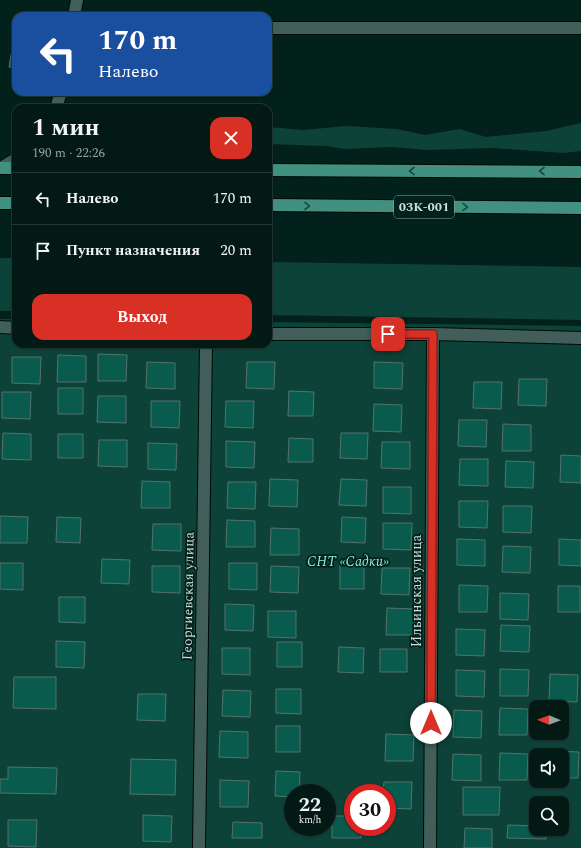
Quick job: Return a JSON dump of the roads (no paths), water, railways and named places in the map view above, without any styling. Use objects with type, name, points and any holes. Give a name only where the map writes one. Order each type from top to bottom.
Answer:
[{"type":"main road","points":[[0,168],[12,168]]},
{"type":"main road","points":[[272,170],[581,172]]},
{"type":"main road","points":[[0,203],[12,203]]},
{"type":"main road","name":"03К-001","points":[[272,205],[581,208]]},
{"type":"street","points":[[75,12],[77,0]]},
{"type":"street","points":[[272,28],[581,28]]},
{"type":"street","points":[[0,168],[12,161]]},
{"type":"street","points":[[0,328],[12,328]]},
{"type":"street","points":[[272,334],[433,334],[581,338]]},
{"type":"street","name":"Ильинская улица","points":[[430,848],[433,334]]},
{"type":"street","name":"Георгиевская улица","points":[[199,848],[206,348]]},
{"type":"park label","name":"СНТ «Садки»","points":[[348,561]]}]
